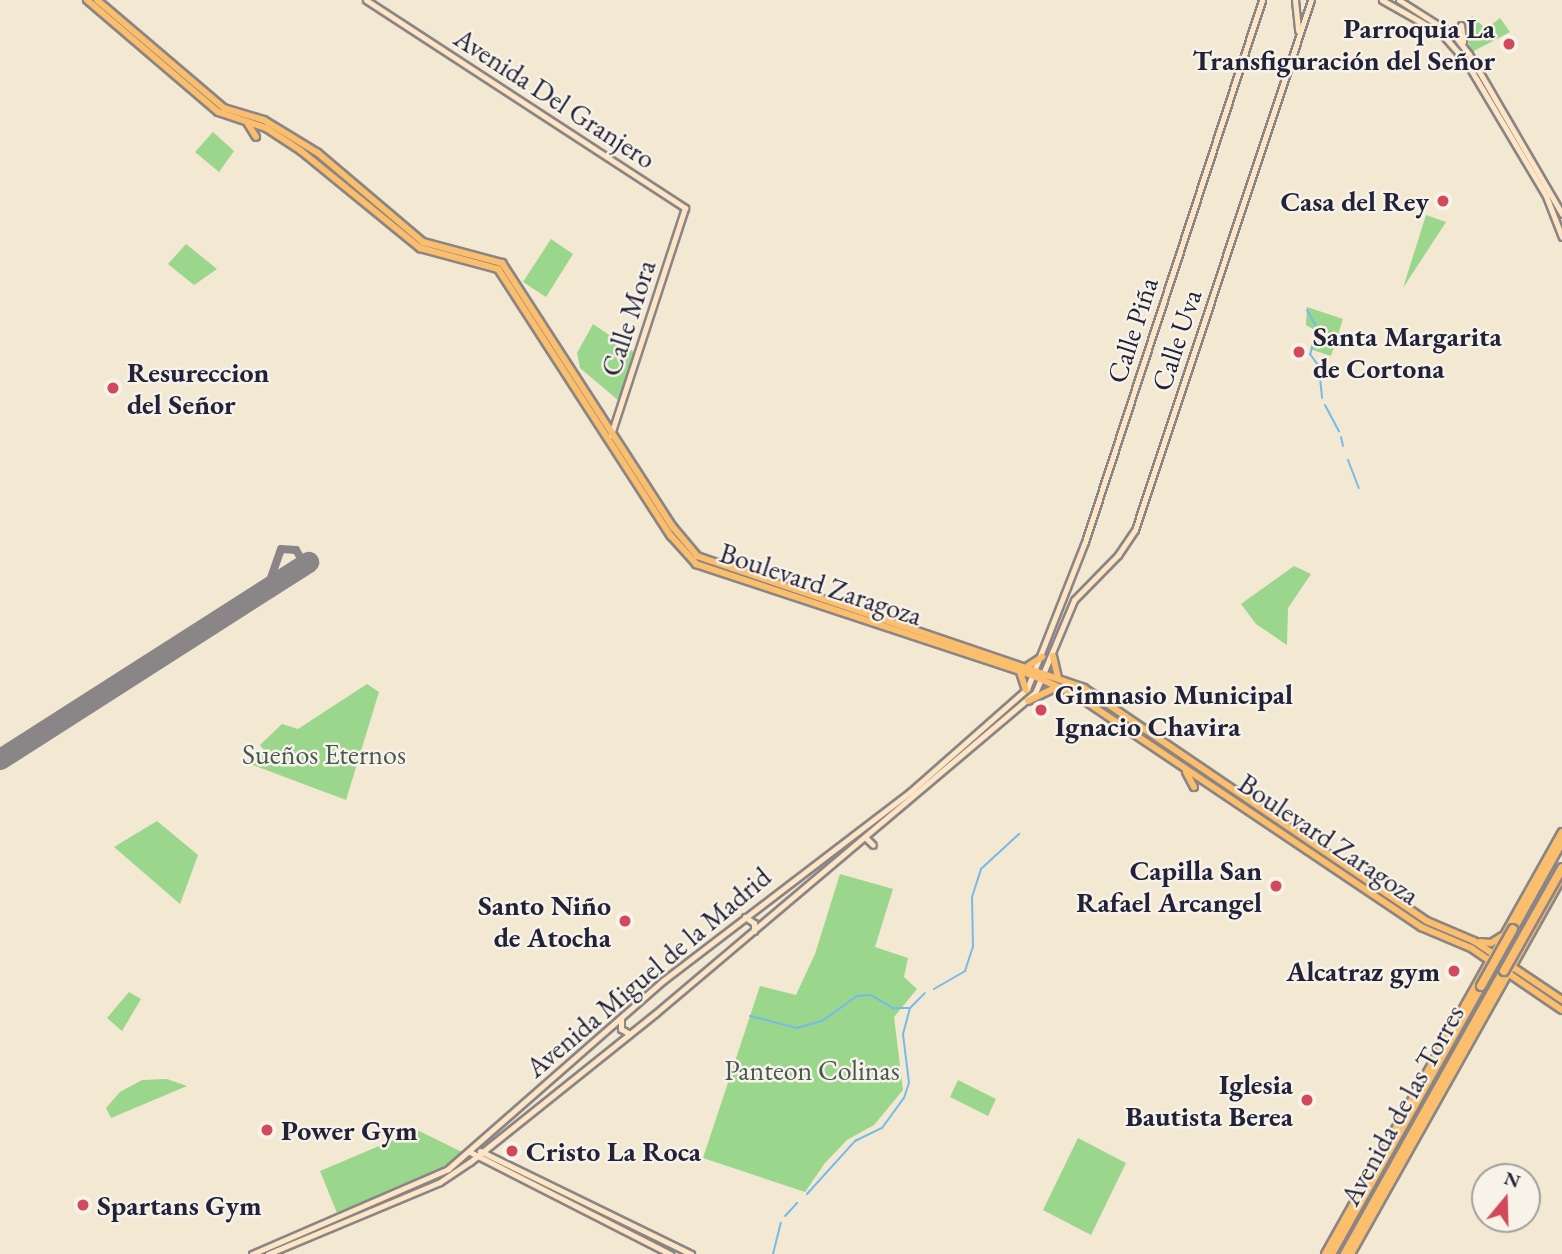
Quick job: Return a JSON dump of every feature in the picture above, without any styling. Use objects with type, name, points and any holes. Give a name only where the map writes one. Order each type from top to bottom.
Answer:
[{"type":"highway","points":[[1548,857],[1561,842]]},
{"type":"highway","points":[[1509,930],[1561,842]]},
{"type":"highway","name":"Avenida de las Torres","points":[[1345,1254],[1506,972],[1562,868]]},
{"type":"highway","name":"Avenida de las Torres","points":[[1334,1251],[1509,930]]},
{"type":"highway","points":[[1426,1111],[1440,1097]]},
{"type":"main road","name":"Boulevard Zaragoza","points":[[87,0],[218,112],[266,128],[319,163],[422,250],[498,269],[671,536],[696,564],[1018,671],[1036,673]]},
{"type":"main road","name":"Boulevard Zaragoza","points":[[97,0],[220,106],[264,120],[311,149],[423,242],[502,263],[673,527],[702,560],[1026,667],[1421,927],[1479,953],[1562,1010]]},
{"type":"main road","name":"Avenida Del Granjero","points":[[366,0],[685,208]]},
{"type":"main road","name":"Calle Piña","points":[[1036,673],[1072,579],[1262,0]]},
{"type":"main road","points":[[1295,0],[1298,34]]},
{"type":"main road","name":"Calle Uva","points":[[1045,677],[1070,608],[1086,585],[1118,555],[1135,530],[1311,0]]},
{"type":"main road","points":[[1382,0],[1417,17],[1458,50],[1562,214]]},
{"type":"main road","points":[[1399,0],[1435,21],[1463,46],[1549,194],[1562,237]]},
{"type":"main road","points":[[1297,13],[1307,12]]},
{"type":"main road","points":[[1461,24],[1463,46]]},
{"type":"main road","points":[[247,122],[256,137]]},
{"type":"main road","name":"Calle Mora","points":[[609,441],[685,208]]},
{"type":"main road","points":[[1072,579],[1086,585]]},
{"type":"main road","points":[[1053,656],[1059,679]]},
{"type":"main road","points":[[1026,667],[1041,657]]},
{"type":"main road","points":[[1018,671],[1025,678],[1030,698],[1060,687]]},
{"type":"main road","name":"Avenida Miguel de la Madrid","points":[[252,1254],[438,1175],[473,1150],[621,1018],[745,917],[910,792],[1027,689],[1036,673]]},
{"type":"main road","name":"Boulevard Zaragoza","points":[[1045,677],[1059,679],[1091,692],[1427,921],[1474,941],[1562,1000]]},
{"type":"main road","name":"Avenida Miguel de la Madrid","points":[[268,1254],[440,1182],[480,1154],[630,1034],[1030,698],[1045,677]]},
{"type":"main road","points":[[1182,780],[1186,770]]},
{"type":"main road","points":[[1186,770],[1194,787]]},
{"type":"main road","name":"Avenida de las Torres","points":[[1325,1254],[1480,983],[1562,832]]},
{"type":"main road","points":[[865,837],[873,845]]},
{"type":"main road","name":"Avenida de las Torres","points":[[1351,1254],[1499,990],[1506,972],[1513,966],[1562,878]]},
{"type":"main road","points":[[745,917],[754,923],[754,931]]},
{"type":"main road","points":[[1474,941],[1491,943],[1509,930]]},
{"type":"main road","points":[[1479,953],[1483,965],[1480,983]]},
{"type":"main road","points":[[1499,990],[1509,981],[1524,984]]},
{"type":"main road","points":[[621,1018],[621,1029],[630,1034]]},
{"type":"main road","points":[[534,1094],[536,1099],[545,1102]]},
{"type":"main road","points":[[534,1094],[529,1105],[536,1110]]},
{"type":"main road","points":[[521,1105],[526,1109],[526,1118]]},
{"type":"main road","points":[[512,1113],[519,1123]]},
{"type":"main road","points":[[473,1150],[527,1183],[670,1254]]},
{"type":"main road","points":[[489,1159],[691,1254]]},
{"type":"main road","points":[[527,1183],[532,1180],[556,1189]]},
{"type":"green space","points":[[1472,16],[1486,29],[1500,18],[1510,32],[1472,52],[1463,29]]},
{"type":"green space","points":[[213,132],[234,151],[219,172],[195,152]]},
{"type":"green space","points":[[1426,215],[1446,222],[1403,288]]},
{"type":"green space","points":[[551,239],[573,254],[546,297],[523,282]]},
{"type":"green space","points":[[186,244],[217,269],[194,285],[168,264]]},
{"type":"green space","points":[[1307,307],[1343,319],[1331,356],[1310,349],[1316,331],[1306,325]]},
{"type":"green space","points":[[593,324],[634,352],[619,401],[580,368],[577,353]]},
{"type":"green space","points":[[1294,566],[1311,574],[1288,608],[1287,645],[1256,624],[1241,604]]},
{"type":"green space","name":"Sueños Eternos","points":[[367,684],[379,692],[346,800],[245,762],[264,750],[260,745],[282,724],[298,729]]},
{"type":"green space","points":[[157,821],[198,855],[180,904],[114,847]]},
{"type":"green space","name":"Panteon Colinas","points":[[840,874],[893,889],[875,947],[908,958],[904,977],[917,989],[894,1017],[903,1090],[874,1125],[847,1140],[825,1163],[805,1192],[703,1158],[760,986],[796,995],[815,954]]},
{"type":"green space","points":[[129,992],[141,999],[122,1031],[107,1018]]},
{"type":"green space","points":[[167,1079],[187,1086],[111,1118],[106,1108],[120,1092],[142,1080]]},
{"type":"green space","points":[[958,1080],[996,1099],[988,1116],[950,1097]]},
{"type":"green space","points":[[417,1130],[464,1153],[433,1173],[337,1213],[320,1171]]},
{"type":"green space","points":[[1078,1138],[1126,1163],[1091,1235],[1043,1210]]},
{"type":"waterway","points":[[1307,310],[1318,330],[1310,354],[1320,368]]},
{"type":"waterway","points":[[1320,378],[1322,398]]},
{"type":"waterway","points":[[1325,405],[1339,431]]},
{"type":"waterway","points":[[1341,437],[1343,446]]},
{"type":"waterway","points":[[1348,460],[1359,488]]},
{"type":"waterway","points":[[934,989],[965,971],[973,946],[972,897],[981,869],[1019,834]]},
{"type":"waterway","points":[[807,1194],[855,1141],[882,1128],[904,1098],[909,1083],[903,1034],[910,1008],[925,993]]},
{"type":"waterway","points":[[750,1016],[797,1028],[822,1021],[857,996],[871,995],[893,1008],[909,1008]]},
{"type":"waterway","points":[[785,1216],[797,1203]]},
{"type":"waterway","points":[[773,1254],[781,1223]]},
{"type":"taxiway","points":[[267,589],[281,549],[296,550],[302,560],[298,569]]},
{"type":"runway","points":[[0,759],[308,562]]},
{"type":"place","name":"Parroquia La Transfiguración del Señor","points":[[1509,44]]},
{"type":"place","name":"Casa del Rey","points":[[1443,201]]},
{"type":"place","name":"Santa Margarita de Cortona","points":[[1299,352]]},
{"type":"place","name":"Resureccion del Señor","points":[[113,388]]},
{"type":"place","name":"Gimnasio Municipal Ignacio Chavira","points":[[1041,710]]},
{"type":"place","name":"Capilla San Rafael Arcangel","points":[[1276,886]]},
{"type":"place","name":"Santo Niño de Atocha","points":[[625,921]]},
{"type":"place","name":"Alcatraz gym","points":[[1454,971]]},
{"type":"place","name":"Iglesia Bautista Berea","points":[[1307,1100]]},
{"type":"place","name":"Power Gym","points":[[267,1130]]},
{"type":"place","name":"Cristo La Roca","points":[[512,1151]]},
{"type":"place","name":"Spartans Gym","points":[[83,1205]]}]
